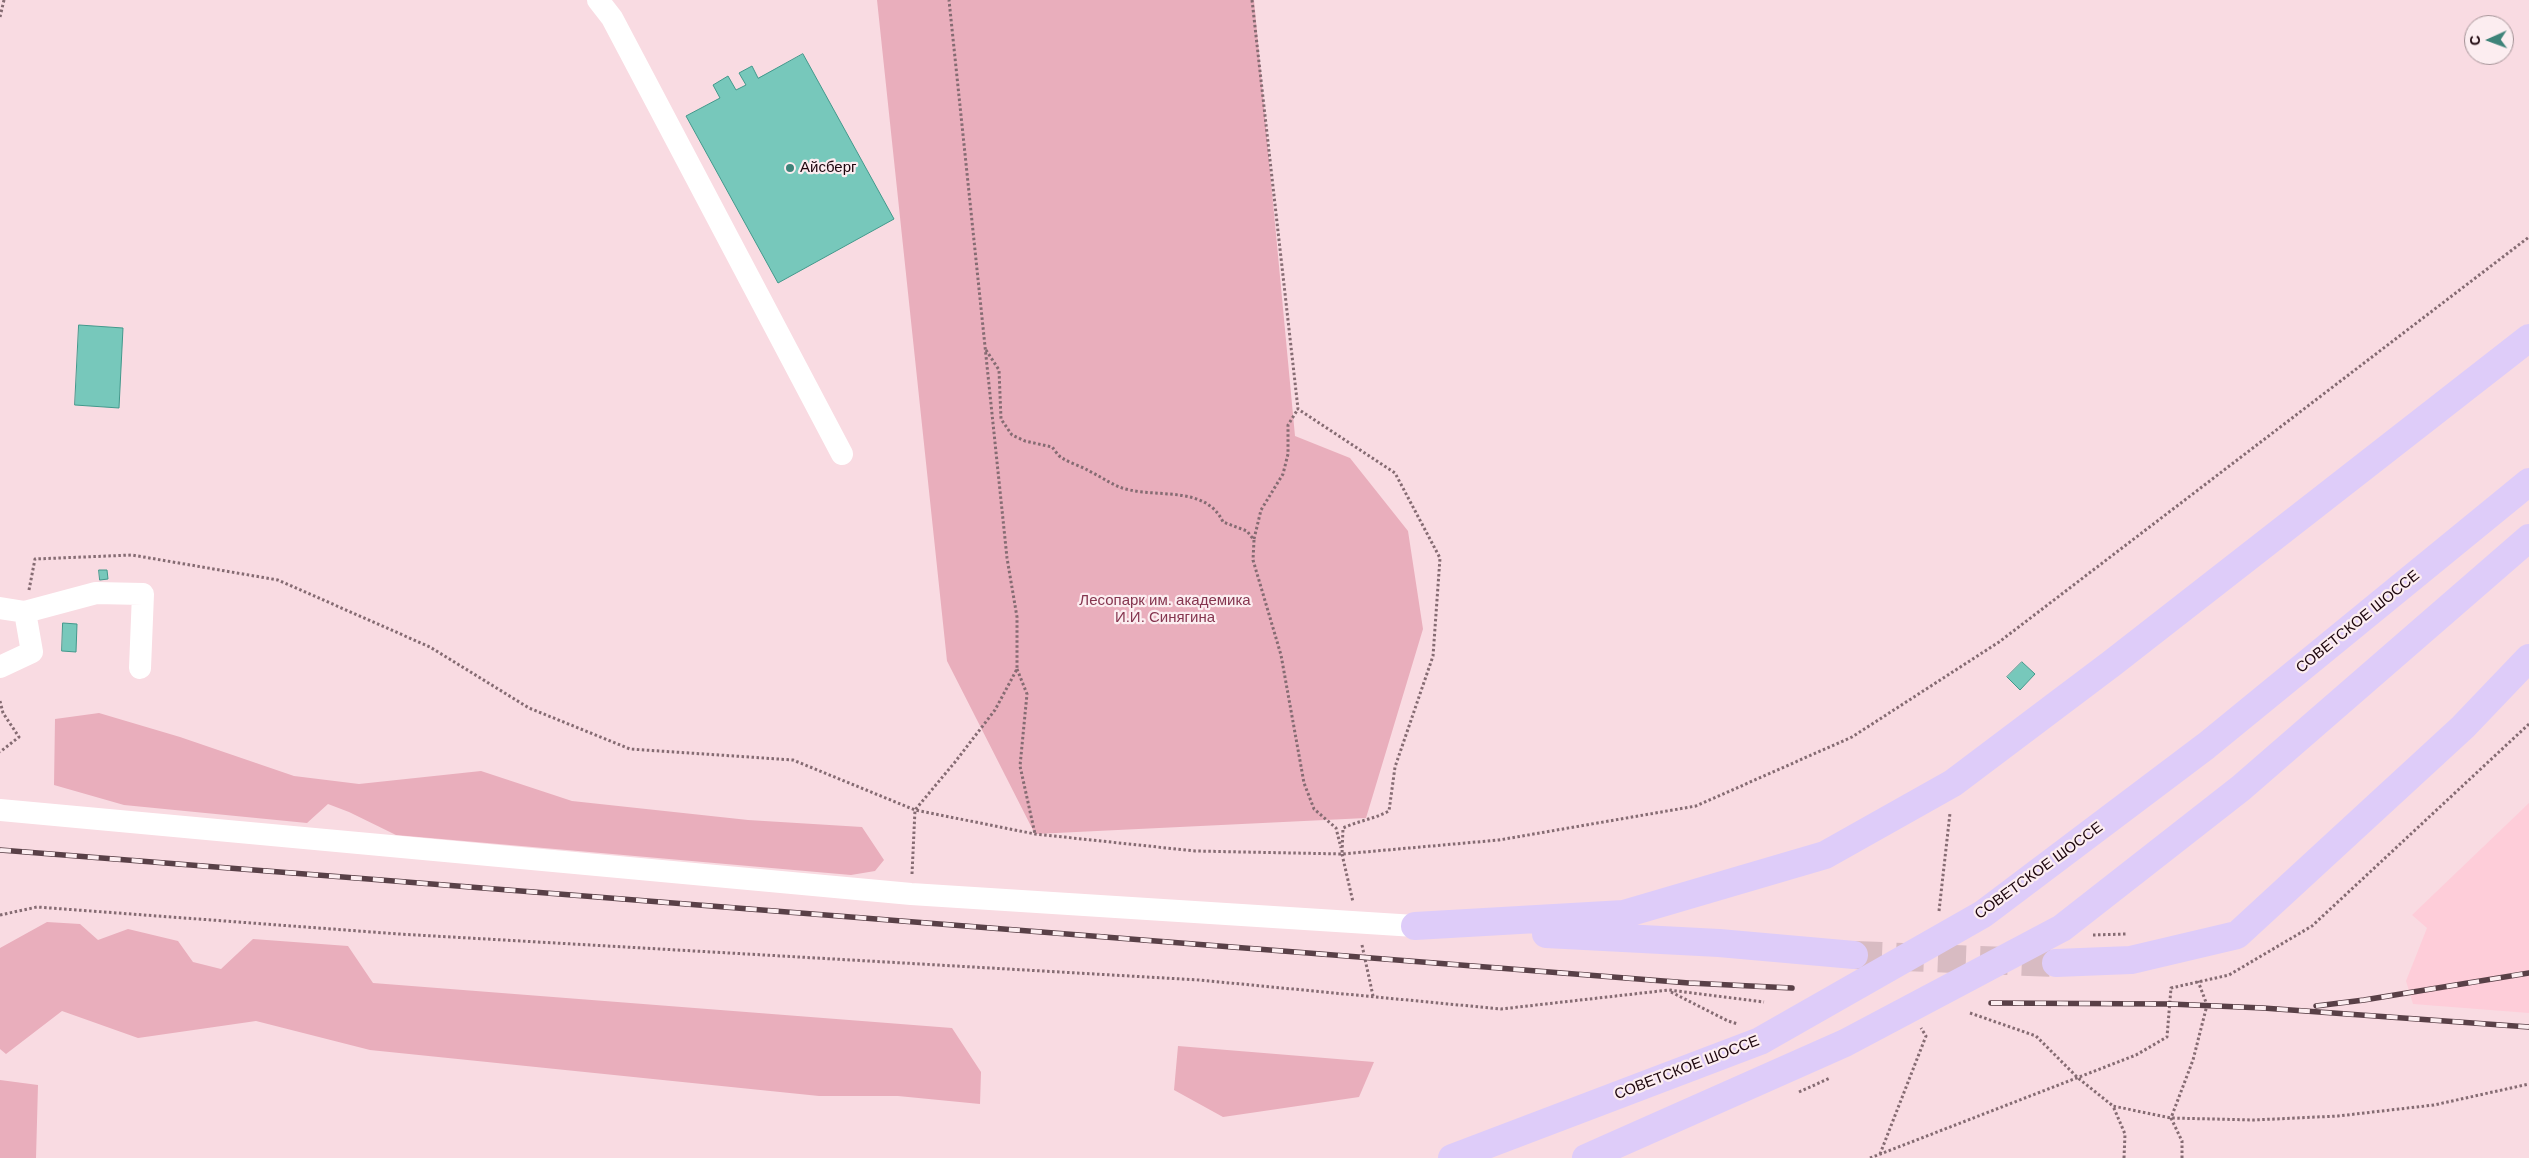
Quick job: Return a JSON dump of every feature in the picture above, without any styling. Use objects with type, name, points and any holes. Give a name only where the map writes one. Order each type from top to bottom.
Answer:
[{"type":"highway","points":[[1415,926],[1624,914],[1825,855],[1953,783],[2111,664],[2529,338]]},
{"type":"highway","name":"СОВЕТСКОЕ ШОССЕ","points":[[1452,1158],[1760,1041],[1983,914],[2206,746],[2529,482]]},
{"type":"highway","points":[[1586,1158],[1846,1044],[2062,928],[2241,788],[2529,538]]},
{"type":"highway","points":[[2056,963],[2131,960],[2237,935],[2463,727],[2529,658]]},
{"type":"highway","points":[[1415,926],[1719,943],[1854,954]]},
{"type":"street","points":[[598,0],[612,18],[842,454]]},
{"type":"street","points":[[0,608],[25,612],[96,593],[144,594],[140,668]]},
{"type":"street","points":[[0,667],[32,652],[25,612]]},
{"type":"street","points":[[0,810],[911,894],[1059,905],[1415,926]]},
{"type":"path","points":[[0,17],[4,0]]},
{"type":"path","points":[[950,0],[1007,558],[1017,617],[1017,669],[1027,694],[1020,766],[1035,834]]},
{"type":"path","points":[[1252,0],[1298,409],[1288,425],[1288,454],[1283,474],[1261,510],[1254,540],[1253,560],[1281,655],[1304,783],[1314,809],[1336,828],[1342,854]]},
{"type":"path","points":[[25,612],[35,559],[132,555],[278,580],[430,647],[529,708],[630,749],[793,760],[914,810],[1035,834],[1195,851],[1342,854],[1499,840],[1696,806],[1852,737],[1999,642],[2325,395],[2529,236]]},
{"type":"path","points":[[985,350],[999,370],[1001,419],[1012,435],[1025,441],[1052,447],[1060,458],[1091,472],[1112,485],[1132,491],[1173,494],[1206,503],[1218,512],[1223,522],[1247,532],[1254,540]]},
{"type":"path","points":[[1298,409],[1395,473],[1440,558],[1432,656],[1394,766],[1389,811],[1374,819],[1356,822],[1343,828],[1342,854]]},
{"type":"path","points":[[911,894],[914,810],[956,762],[995,710],[1017,669]]},
{"type":"path","points":[[0,701],[3,713],[18,737],[0,752]]},
{"type":"path","points":[[1870,1158],[2136,1055],[2167,1037],[2171,988],[2198,980],[2229,975],[2312,926],[2529,724]]},
{"type":"path","points":[[1940,906],[1953,783]]},
{"type":"path","points":[[0,915],[37,907],[409,934],[1200,980],[1501,1009],[1669,990],[1764,1002]]},
{"type":"path","points":[[2182,1158],[2182,1140],[2171,1118],[2194,1060],[2207,1005],[2198,980]]},
{"type":"path","points":[[1669,990],[1728,1022]]},
{"type":"path","points":[[1970,1013],[2036,1036],[2078,1078],[2113,1106],[2171,1118],[2254,1120],[2338,1116],[2434,1105],[2529,1084]]},
{"type":"path","points":[[1880,1154],[1926,1036]]},
{"type":"path","points":[[2113,1106],[2125,1134],[2124,1158]]},
{"type":"shaded area","points":[[2529,803],[2529,1013],[2413,1004],[2406,981],[2427,928],[2412,915]]},
{"type":"green space","name":"Лесопарк им. академика И.И. Синягина","points":[[877,0],[1254,0],[1295,436],[1350,458],[1408,531],[1423,629],[1366,818],[1035,834],[947,661]]},
{"type":"green space","points":[[99,713],[180,737],[294,776],[359,784],[481,771],[572,801],[748,820],[862,827],[884,860],[875,871],[851,875],[396,835],[328,804],[307,823],[124,805],[54,785],[55,719]]},
{"type":"green space","points":[[47,922],[80,924],[98,940],[128,929],[178,941],[193,962],[221,969],[253,939],[348,946],[373,983],[952,1028],[981,1072],[980,1104],[898,1096],[819,1096],[370,1050],[256,1021],[138,1038],[62,1011],[6,1054],[0,1049],[0,948]]},
{"type":"green space","points":[[1178,1046],[1374,1062],[1359,1097],[1223,1117],[1174,1090]]},
{"type":"green space","points":[[0,1080],[38,1085],[36,1158],[0,1158]]},
{"type":"building","name":"Айсберг","points":[[803,54],[894,219],[778,283],[686,116],[720,98],[713,85],[728,76],[736,90],[746,85],[739,73],[752,66],[758,78]]},
{"type":"building","points":[[79,325],[123,328],[119,408],[75,405]]},
{"type":"building","points":[[99,570],[107,570],[108,579],[100,580]]},
{"type":"building","points":[[63,623],[77,624],[76,652],[62,651]]},
{"type":"building","points":[[2022,662],[2035,674],[2020,690],[2007,677]]},
{"type":"tunnel","points":[[1854,955],[2056,963]]},
{"type":"railway","points":[[0,850],[1689,983],[1792,988]]},
{"type":"railway","points":[[2316,1006],[2529,973]]},
{"type":"railway","points":[[1991,1003],[2170,1004],[2263,1008],[2529,1027]]},
{"type":"place","name":"Айсберг","points":[[790,168]]}]
